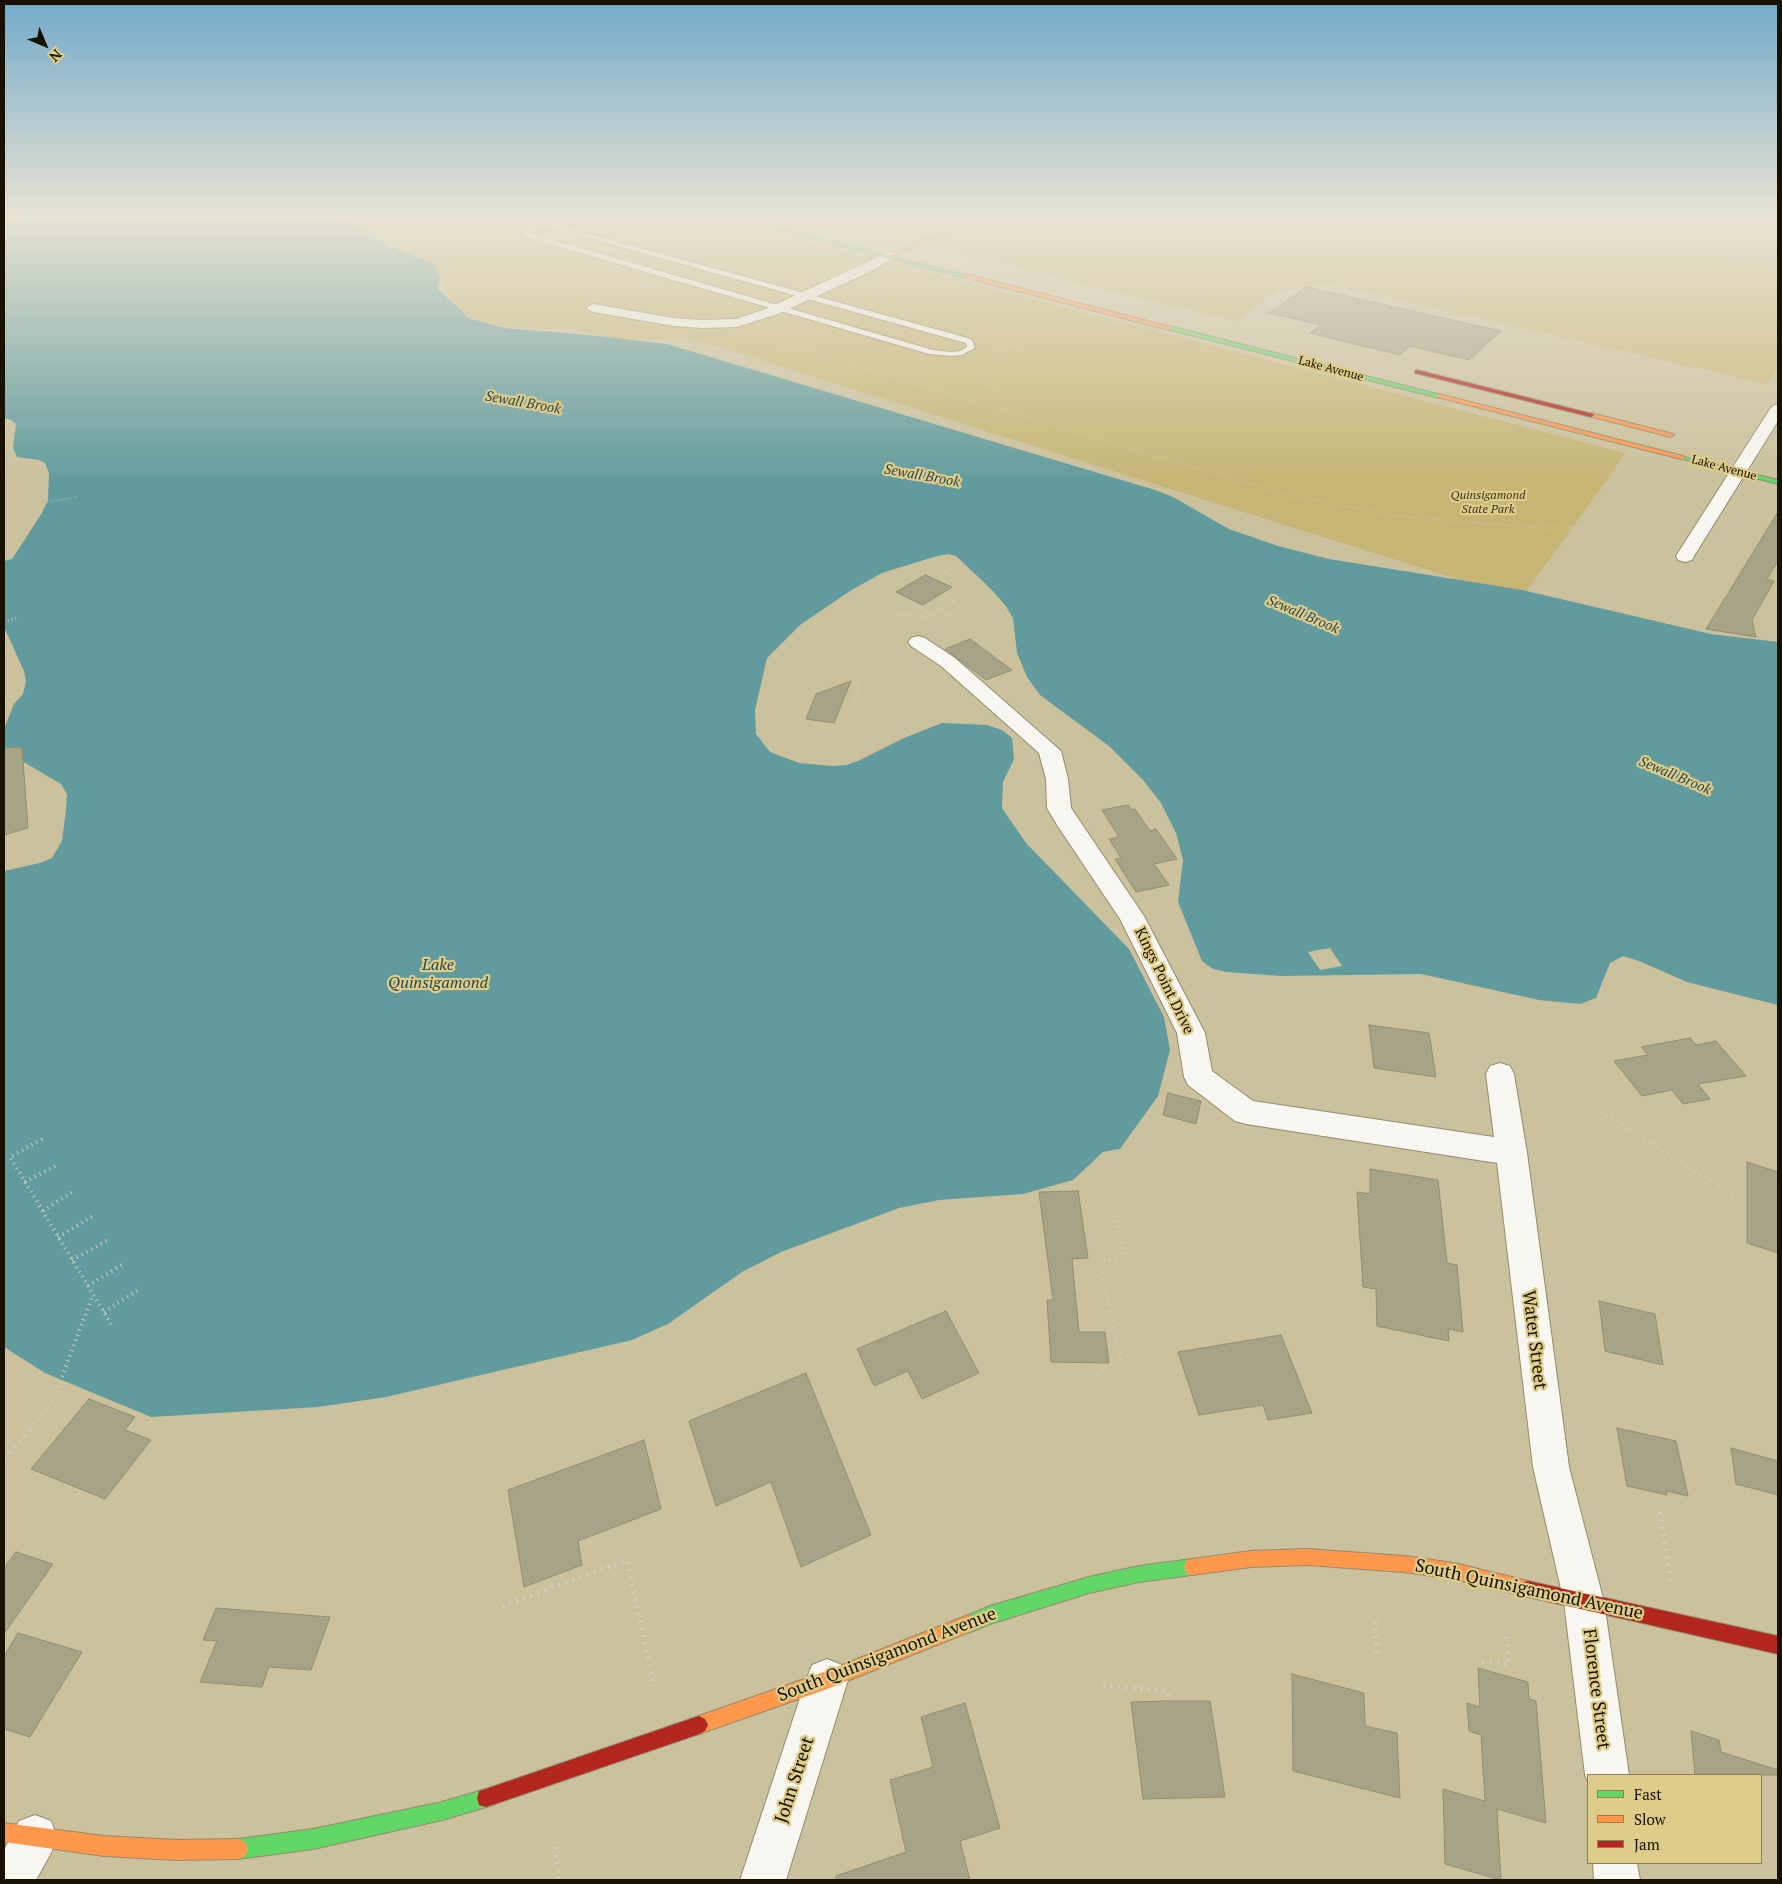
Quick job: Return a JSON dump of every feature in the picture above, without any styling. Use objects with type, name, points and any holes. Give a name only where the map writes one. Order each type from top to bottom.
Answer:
[{"type":"main road","name":"Lake Avenue","points":[[1088,307],[1778,482]]},
{"type":"main road","name":"Lake Avenue","points":[[1402,368],[1680,438]]},
{"type":"main road","name":"South Quinsigamond Avenue","points":[[20,1835],[104,1846],[176,1850],[249,1849],[313,1840],[442,1811],[520,1788],[827,1680],[990,1615],[1090,1585],[1139,1574],[1251,1559],[1307,1557],[1404,1564],[1454,1571],[1778,1645]]},
{"type":"street","points":[[592,308],[674,322],[727,324],[753,319],[779,308]]},
{"type":"street","points":[[1686,556],[1778,409]]},
{"type":"street","name":"Kings Point Drive","points":[[918,642],[948,662],[1050,751],[1057,779],[1059,808],[1065,820],[1132,916],[1191,1034],[1198,1077],[1246,1112],[1512,1154]]},
{"type":"street","name":"Water Street","points":[[1500,1074],[1512,1154],[1551,1467],[1584,1602]]},
{"type":"street","name":"Florence Street","points":[[1584,1602],[1607,1774]]},
{"type":"street","name":"John Street","points":[[763,1880],[827,1680]]},
{"type":"street","points":[[12,1880],[20,1835]]},
{"type":"street","points":[[1615,1864],[1617,1880]]},
{"type":"lane","points":[[775,307],[932,352],[962,353],[971,348],[969,342],[965,340],[845,307]]},
{"type":"path","points":[[727,324],[797,350],[1290,496],[1395,516],[1543,528],[1634,527],[1671,517],[1693,490],[1694,485],[1687,481]]},
{"type":"path","points":[[985,336],[1014,345]]},
{"type":"path","points":[[998,393],[977,376],[981,366],[994,354],[1014,345],[1035,340],[1065,336],[1097,337]]},
{"type":"path","points":[[1347,350],[1354,344]]},
{"type":"path","points":[[4,431],[8,432],[11,437],[10,460],[19,468],[4,474]]},
{"type":"path","points":[[47,502],[77,497]]},
{"type":"path","points":[[897,614],[917,617],[933,614],[953,601],[947,596],[958,589],[961,581],[928,562]]},
{"type":"path","points":[[916,607],[940,618]]},
{"type":"path","points":[[939,610],[952,616]]},
{"type":"path","points":[[4,622],[16,618]]},
{"type":"path","points":[[842,668],[860,676],[853,705]]},
{"type":"path","points":[[1602,1112],[1737,1197]]},
{"type":"path","points":[[42,1139],[10,1157],[111,1324]]},
{"type":"path","points":[[26,1182],[59,1164]]},
{"type":"path","points":[[42,1211],[75,1190]]},
{"type":"path","points":[[1095,1380],[1102,1369],[1120,1359],[1100,1261],[1125,1260],[1115,1214]]},
{"type":"path","points":[[58,1237],[93,1216]]},
{"type":"path","points":[[72,1260],[108,1240]]},
{"type":"path","points":[[88,1286],[124,1263]]},
{"type":"path","points":[[103,1312],[141,1288]]},
{"type":"path","points":[[4,1459],[42,1416],[53,1400],[93,1295]]},
{"type":"path","points":[[1660,1512],[1671,1583]]},
{"type":"path","points":[[502,1606],[627,1560],[654,1685]]},
{"type":"path","points":[[1375,1620],[1377,1654]]},
{"type":"path","points":[[1482,1662],[1494,1661],[1509,1664],[1506,1633]]},
{"type":"path","points":[[1103,1685],[1167,1691],[1170,1701]]},
{"type":"path","points":[[556,1847],[558,1880]]},
{"type":"green space","name":"Quinsigamond State Park","points":[[453,307],[1063,307],[1626,453],[1521,599],[696,340],[605,338],[574,329],[510,328],[471,318]]},
{"type":"green space","points":[[1176,307],[1255,307],[1234,321]]},
{"type":"green space","points":[[1428,307],[1778,307],[1778,367],[1767,384]]},
{"type":"water","name":"Lake Quinsigamond","points":[[4,307],[457,307],[469,318],[504,328],[667,344],[1155,490],[1173,497],[1229,529],[1278,546],[1329,559],[1522,590],[1711,634],[1778,642],[1778,1005],[1687,982],[1623,956],[1610,963],[1596,998],[1580,1004],[1539,1000],[1421,974],[1281,976],[1226,972],[1213,969],[1202,961],[1178,902],[1183,860],[1176,833],[1161,803],[1143,780],[1109,746],[1040,695],[1027,677],[1017,653],[1013,618],[1005,605],[990,588],[956,556],[948,554],[937,556],[882,573],[850,591],[800,625],[767,658],[755,710],[756,734],[770,752],[799,763],[832,766],[846,765],[858,761],[904,738],[942,723],[987,725],[1002,730],[1012,738],[1014,759],[1003,782],[1002,808],[1026,843],[1129,949],[1164,1017],[1170,1050],[1158,1096],[1120,1149],[1103,1152],[1073,1180],[1023,1194],[939,1200],[899,1208],[781,1252],[742,1272],[668,1324],[632,1340],[386,1397],[318,1407],[151,1417],[45,1373],[4,1347],[4,871],[40,863],[52,858],[62,841],[67,794],[61,784],[15,757],[4,746],[4,729],[14,704],[23,694],[26,681],[24,671],[4,627],[4,561],[12,559],[42,513],[48,500],[49,473],[45,463],[39,460],[17,457],[13,448],[16,424],[4,418]]},
{"type":"pier","points":[[1330,948],[1342,966],[1320,970],[1308,952]]},
{"type":"building","points":[[1278,307],[1394,307],[1501,331],[1469,360],[1410,346],[1400,355],[1310,333],[1321,325],[1269,313]]},
{"type":"building","points":[[1778,512],[1778,561],[1767,579],[1774,581],[1752,620],[1756,637],[1706,629]]},
{"type":"building","points":[[925,575],[952,587],[923,605],[896,592]]},
{"type":"building","points":[[970,639],[1012,670],[986,680],[945,649]]},
{"type":"building","points":[[851,681],[834,723],[806,719],[816,694]]},
{"type":"building","points":[[22,747],[28,828],[4,835],[4,748]]},
{"type":"building","points":[[1128,805],[1132,810],[1135,809],[1150,831],[1156,829],[1177,859],[1154,864],[1169,885],[1136,892],[1115,859],[1121,858],[1109,839],[1119,837],[1102,810]]},
{"type":"building","points":[[1369,1025],[1429,1033],[1436,1077],[1374,1068]]},
{"type":"building","points":[[1690,1038],[1696,1045],[1716,1041],[1746,1076],[1698,1084],[1710,1099],[1683,1104],[1672,1090],[1642,1096],[1614,1061],[1648,1055],[1641,1047]]},
{"type":"building","points":[[1168,1093],[1201,1101],[1196,1124],[1163,1115]]},
{"type":"building","points":[[1747,1162],[1778,1172],[1778,1253],[1747,1243]]},
{"type":"building","points":[[1370,1169],[1438,1180],[1447,1263],[1457,1265],[1463,1332],[1448,1329],[1449,1341],[1377,1326],[1376,1289],[1363,1287],[1357,1192],[1370,1194]]},
{"type":"building","points":[[1078,1191],[1088,1258],[1072,1259],[1079,1332],[1105,1332],[1109,1363],[1051,1362],[1047,1300],[1053,1300],[1039,1192]]},
{"type":"building","points":[[1599,1301],[1655,1314],[1663,1365],[1605,1351]]},
{"type":"building","points":[[946,1311],[979,1373],[922,1399],[908,1371],[874,1386],[857,1349]]},
{"type":"building","points":[[1281,1335],[1312,1413],[1268,1420],[1263,1405],[1199,1415],[1178,1352]]},
{"type":"building","points":[[806,1373],[871,1535],[801,1567],[771,1482],[716,1506],[689,1421]]},
{"type":"building","points":[[89,1399],[135,1417],[125,1430],[151,1440],[105,1499],[31,1469]]},
{"type":"building","points":[[1617,1428],[1676,1441],[1688,1496],[1666,1491],[1667,1495],[1627,1486]]},
{"type":"building","points":[[644,1440],[661,1509],[578,1541],[582,1565],[524,1587],[508,1490]]},
{"type":"building","points":[[1731,1448],[1778,1461],[1778,1495],[1736,1484]]},
{"type":"building","points":[[16,1552],[53,1564],[4,1634],[4,1568]]},
{"type":"building","points":[[216,1608],[330,1617],[311,1670],[269,1667],[262,1687],[200,1682],[217,1641],[203,1640]]},
{"type":"building","points":[[18,1633],[82,1652],[30,1737],[4,1729],[4,1656]]},
{"type":"building","points":[[1478,1668],[1528,1682],[1529,1699],[1536,1701],[1546,1823],[1497,1809],[1501,1880],[1445,1864],[1443,1789],[1485,1801],[1481,1735],[1469,1731],[1467,1703],[1480,1707]]},
{"type":"building","points":[[1292,1674],[1364,1693],[1365,1726],[1397,1733],[1400,1798],[1293,1771]]},
{"type":"building","points":[[1210,1701],[1225,1797],[1143,1799],[1131,1702]]},
{"type":"building","points":[[965,1703],[1000,1828],[960,1841],[970,1880],[836,1880],[836,1876],[906,1852],[890,1780],[933,1767],[921,1717]]},
{"type":"building","points":[[1691,1731],[1719,1740],[1721,1752],[1778,1770],[1777,1775],[1695,1774]]},
{"type":"traffic: fast","points":[[1169,328],[1439,396]]},
{"type":"traffic: fast","points":[[1681,457],[1778,482]]},
{"type":"traffic: fast","points":[[968,1624],[990,1615],[1089,1585],[1139,1574],[1192,1567]]},
{"type":"traffic: fast","points":[[238,1849],[313,1839],[442,1811],[486,1798]]},
{"type":"traffic: slow","points":[[1086,307],[1169,328]]},
{"type":"traffic: slow","points":[[1439,396],[1681,457]]},
{"type":"traffic: slow","points":[[1591,415],[1671,435]]},
{"type":"traffic: slow","points":[[1192,1567],[1251,1559],[1307,1557],[1404,1564],[1454,1571],[1528,1589]]},
{"type":"traffic: slow","points":[[699,1725],[827,1680],[968,1624]]},
{"type":"traffic: slow","points":[[4,1832],[104,1846],[177,1850],[238,1849]]},
{"type":"traffic: jam","points":[[1417,372],[1591,415]]},
{"type":"traffic: jam","points":[[1528,1589],[1778,1645]]},
{"type":"traffic: jam","points":[[486,1798],[699,1725]]},
{"type":"water label","name":"Sewall Brook","points":[[523,403]]},
{"type":"water label","name":"Sewall Brook","points":[[922,476]]},
{"type":"water label","name":"Sewall Brook","points":[[1303,615]]},
{"type":"water label","name":"Sewall Brook","points":[[1675,776]]}]
